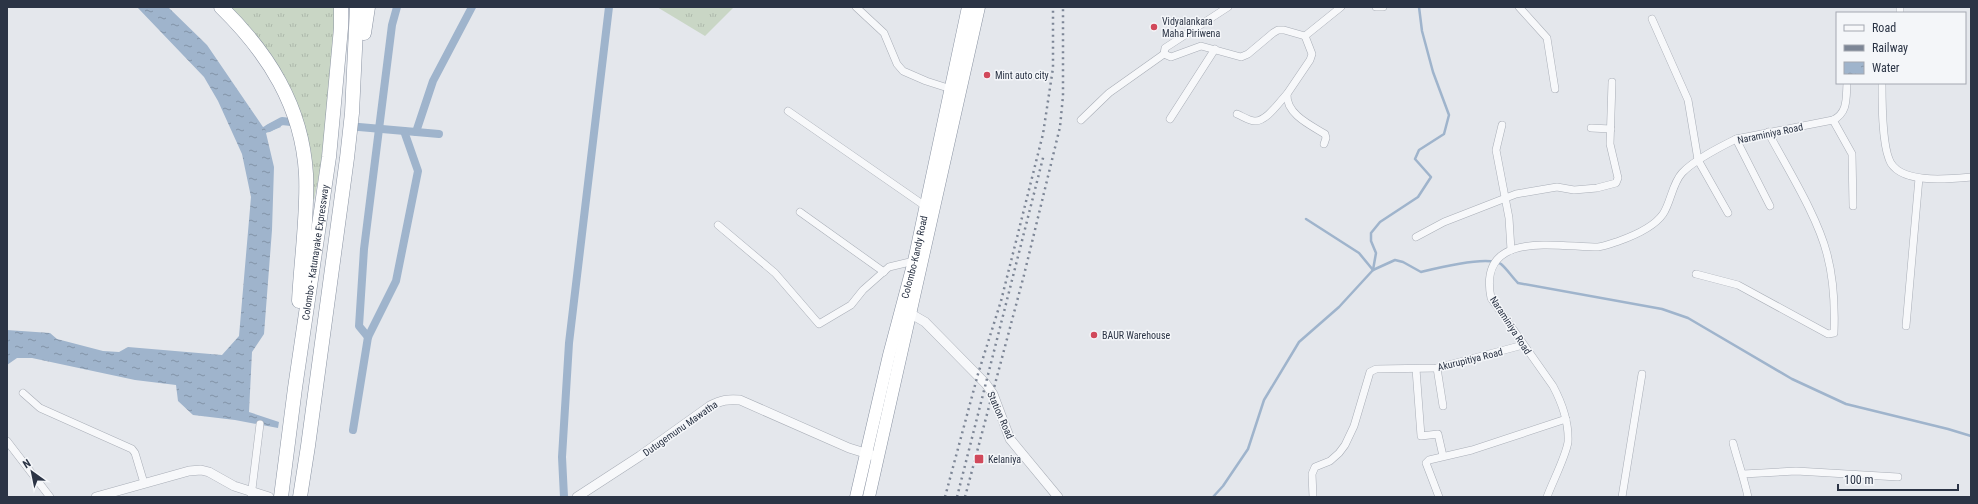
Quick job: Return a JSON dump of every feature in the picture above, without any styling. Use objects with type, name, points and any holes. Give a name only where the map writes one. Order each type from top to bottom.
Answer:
[{"type":"highway","points":[[221,7],[242,28],[272,67],[293,109],[301,140],[306,188],[295,388]]},
{"type":"highway","name":"Colombo - Katunayake Expressway","points":[[281,497],[295,388],[329,157],[340,36],[341,7]]},
{"type":"highway","name":"Colombo - Katunayake Expressway","points":[[300,497],[352,113],[357,7]]},
{"type":"highway","points":[[352,113],[368,7]]},
{"type":"highway","points":[[969,12],[980,7]]},
{"type":"highway","name":"Colombo-Kandy Road","points":[[856,497],[865,454],[906,312],[925,206],[969,12]]},
{"type":"highway","name":"Colombo-Kandy Road","points":[[869,497],[969,12]]},
{"type":"street","points":[[856,7],[884,33],[897,64],[903,71],[926,82],[951,89]]},
{"type":"street","points":[[1081,120],[1109,93],[1164,54],[1165,48],[1228,7]]},
{"type":"street","points":[[1305,36],[1341,7]]},
{"type":"street","points":[[1376,7],[1383,7]]},
{"type":"street","points":[[1519,7],[1547,38],[1555,89]]},
{"type":"street","points":[[1652,19],[1688,100],[1698,160],[1728,213]]},
{"type":"street","points":[[1164,54],[1171,57],[1201,46],[1241,57],[1248,54],[1272,33],[1278,30],[1284,30],[1305,36]]},
{"type":"street","points":[[1237,114],[1254,121],[1258,120],[1268,114],[1287,94],[1310,60],[1312,54],[1305,36]]},
{"type":"street","points":[[1170,119],[1214,49]]},
{"type":"street","points":[[1416,237],[1444,222],[1504,197],[1557,187],[1574,190],[1589,189],[1616,183],[1618,178],[1610,144],[1612,82]]},
{"type":"street","points":[[1847,84],[1844,112],[1840,117],[1833,120],[1852,154],[1853,206]]},
{"type":"street","points":[[1882,84],[1883,127],[1889,160],[1899,171],[1919,178],[1937,180],[1971,177]]},
{"type":"street","points":[[1287,94],[1288,103],[1298,117],[1325,134],[1326,138],[1324,144]]},
{"type":"street","points":[[788,111],[925,206]]},
{"type":"street","name":"Naraminiya Road","points":[[1547,497],[1568,444],[1566,419],[1560,398],[1553,386],[1491,298],[1489,288],[1490,274],[1498,256],[1511,250],[1527,246],[1557,244],[1600,247],[1622,240],[1654,223],[1663,214],[1682,173],[1698,160],[1736,139],[1833,120]]},
{"type":"street","points":[[1502,125],[1496,150],[1509,218],[1511,250]]},
{"type":"street","points":[[1591,128],[1611,130]]},
{"type":"street","points":[[1696,274],[1738,285],[1828,334],[1834,333],[1832,277],[1827,252],[1818,228],[1768,132]]},
{"type":"street","points":[[1736,139],[1770,206]]},
{"type":"street","points":[[1906,326],[1919,178]]},
{"type":"street","points":[[800,212],[884,272]]},
{"type":"street","points":[[718,225],[775,273],[819,324],[851,305],[863,290],[889,267],[914,261]]},
{"type":"street","name":"Station Road","points":[[906,312],[925,322],[986,384],[993,394],[1010,439],[1058,497]]},
{"type":"street","name":"Akurupitiya Road","points":[[1313,497],[1312,474],[1315,468],[1330,461],[1339,453],[1345,444],[1354,426],[1370,372],[1376,369],[1437,368],[1523,345]]},
{"type":"street","points":[[1437,368],[1443,406]]},
{"type":"street","points":[[1416,369],[1421,436],[1438,434],[1443,456]]},
{"type":"street","points":[[1622,497],[1642,374]]},
{"type":"street","points":[[23,393],[40,408],[132,449],[136,453],[144,483]]},
{"type":"street","name":"Dutugemunu Mawatha","points":[[577,497],[640,456],[710,406],[718,401],[728,399],[740,400],[865,454],[878,457]]},
{"type":"street","points":[[1439,497],[1426,463],[1429,460],[1472,450],[1566,419]]},
{"type":"street","points":[[251,495],[260,424]]},
{"type":"street","points":[[7,441],[50,497]]},
{"type":"street","points":[[1733,443],[1743,474],[1748,497]]},
{"type":"street","points":[[96,497],[144,483],[201,470],[209,472],[251,495],[269,497]]},
{"type":"street","points":[[1743,474],[1796,472],[1898,477]]},
{"type":"green space","points":[[228,7],[339,7],[327,136],[314,200],[312,197],[302,125]]},
{"type":"green space","points":[[657,7],[734,7],[705,36]]},
{"type":"water","points":[[137,7],[168,7],[207,45],[263,127],[277,120],[281,127],[266,133],[274,167],[272,230],[264,334],[252,352],[249,412],[279,422],[278,428],[235,420],[193,415],[178,401],[176,385],[135,380],[32,358],[17,358],[7,365],[7,330],[50,333],[57,339],[103,351],[119,352],[128,347],[222,355],[239,336],[251,197],[242,154],[218,101],[204,77]]},
{"type":"waterway","points":[[368,337],[359,326],[364,249],[392,25],[397,7]]},
{"type":"waterway","points":[[416,132],[433,81],[472,7]]},
{"type":"waterway","points":[[564,497],[562,457],[569,343],[609,7]]},
{"type":"waterway","points":[[1373,270],[1376,253],[1371,241],[1371,233],[1380,222],[1418,197],[1431,177],[1415,159],[1419,150],[1444,134],[1449,115],[1433,72],[1422,31],[1419,7]]},
{"type":"waterway","points":[[269,128],[282,121],[291,122]]},
{"type":"waterway","points":[[359,127],[439,134]]},
{"type":"waterway","points":[[353,430],[368,337],[396,281],[418,171],[404,131]]},
{"type":"waterway","points":[[1306,219],[1359,253],[1373,270]]},
{"type":"waterway","points":[[1213,497],[1223,486],[1248,449],[1264,400],[1299,342],[1339,307],[1373,270],[1395,260],[1403,262],[1421,272],[1462,263],[1485,261],[1494,262],[1501,264],[1518,283],[1662,309],[1688,318],[1792,379],[1846,404],[1971,436]]},
{"type":"railway","points":[[945,497],[978,374],[1001,301],[1043,134],[1053,68],[1053,7]]},
{"type":"railway","points":[[965,497],[1024,275],[1060,127],[1063,96],[1063,7]]},
{"type":"railway","points":[[957,497],[1044,154]]},
{"type":"place","name":"Vidyalankara Maha Piriwena","points":[[1154,27]]},
{"type":"place","name":"Mint auto city","points":[[987,75]]},
{"type":"place","name":"BAUR Warehouse","points":[[1094,335]]},
{"type":"place","name":"Kelaniya","points":[[979,459]]}]
